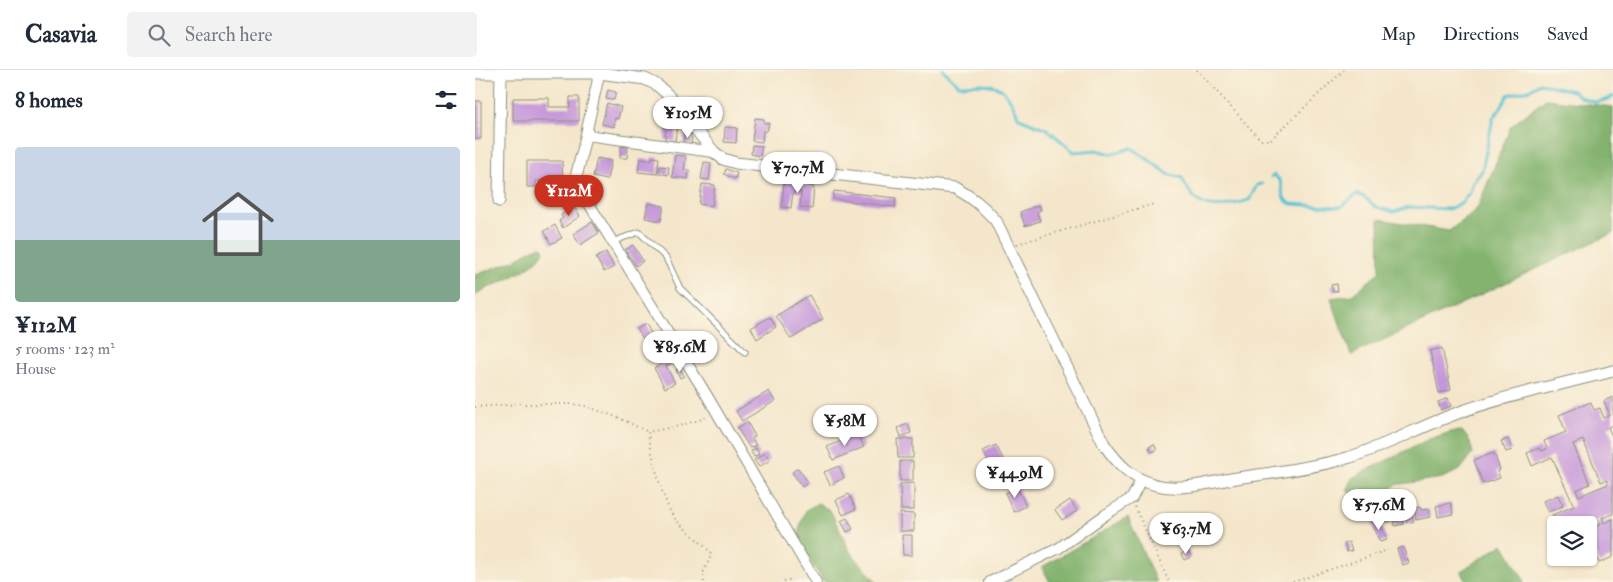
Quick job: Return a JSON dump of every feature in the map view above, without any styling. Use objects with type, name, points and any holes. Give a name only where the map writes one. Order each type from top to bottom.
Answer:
[{"type":"street","points":[[600,71],[587,135],[575,181],[817,582]]},
{"type":"street","points":[[475,74],[600,71],[645,79],[657,85],[667,94],[714,152],[723,159],[736,164],[955,188],[981,203],[996,221],[1009,246],[1104,444],[1119,465],[1141,480],[1157,485],[1185,487],[1320,464],[1368,451],[1431,424],[1488,403],[1613,371]]},
{"type":"street","points":[[499,201],[501,72]]},
{"type":"street","points":[[587,135],[714,152]]},
{"type":"street","points":[[990,582],[1059,548],[1132,498],[1141,480]]},
{"type":"lane","points":[[612,242],[639,232],[666,258],[680,288],[745,352]]},
{"type":"path","points":[[1197,70],[1261,140],[1270,140],[1344,70]]},
{"type":"path","points":[[1009,246],[1154,204]]},
{"type":"path","points":[[475,407],[520,404],[572,404],[617,416],[648,432],[693,423],[717,414]]},
{"type":"path","points":[[648,432],[656,472],[672,513],[711,553],[710,560],[703,572],[704,582]]},
{"type":"path","points":[[1132,498],[1169,582]]},
{"type":"path","points":[[1293,582],[1388,550]]},
{"type":"path","points":[[784,582],[789,580],[791,582]]},
{"type":"green space","points":[[1546,99],[1613,107],[1613,233],[1351,355],[1331,298],[1352,295],[1380,272],[1379,219],[1449,231],[1477,209],[1511,126]]},
{"type":"green space","points":[[541,246],[544,250],[534,263],[516,275],[479,292],[475,297],[475,275],[513,261]]},
{"type":"green space","points":[[1462,431],[1469,440],[1473,453],[1460,470],[1442,478],[1395,485],[1385,495],[1362,501],[1351,496],[1347,488],[1352,478],[1429,439],[1451,432]]},
{"type":"green space","points":[[818,503],[831,512],[850,552],[877,582],[824,582],[800,545],[800,527],[806,510]]},
{"type":"green space","points":[[1128,517],[1156,582],[1050,582],[1042,567]]},
{"type":"green space","points":[[1503,544],[1525,582],[1467,582],[1461,571]]},
{"type":"building","points":[[608,90],[616,92],[614,100],[606,99]]},
{"type":"building","points":[[570,97],[579,97],[579,121],[513,121],[513,98],[549,98],[549,107],[570,107]]},
{"type":"building","points":[[693,98],[709,99],[708,112],[698,111],[692,103]]},
{"type":"building","points":[[475,101],[481,101],[481,139],[475,139]]},
{"type":"building","points":[[607,103],[621,107],[618,119],[615,118],[614,127],[602,124]]},
{"type":"building","points":[[755,118],[764,119],[764,123],[769,123],[767,131],[763,131],[762,142],[752,141]]},
{"type":"building","points":[[666,125],[677,126],[675,141],[665,140]]},
{"type":"building","points":[[725,127],[737,128],[736,143],[724,142]]},
{"type":"building","points":[[685,133],[690,133],[691,144],[683,143]]},
{"type":"building","points":[[752,145],[762,146],[760,156],[751,154]]},
{"type":"building","points":[[621,146],[628,147],[627,158],[620,158]]},
{"type":"building","points":[[675,155],[686,156],[684,170],[689,170],[688,179],[672,177]]},
{"type":"building","points":[[652,157],[659,158],[657,174],[638,172],[640,159],[651,160]]},
{"type":"building","points":[[597,158],[611,161],[607,180],[593,177]]},
{"type":"building","points":[[527,161],[562,161],[563,181],[536,181],[536,187],[527,187]]},
{"type":"building","points":[[704,162],[711,163],[709,180],[701,179]]},
{"type":"building","points":[[660,166],[669,167],[668,175],[659,173]]},
{"type":"building","points":[[726,169],[737,173],[735,179],[724,174]]},
{"type":"building","points":[[784,181],[802,182],[802,185],[814,187],[812,209],[800,207],[801,192],[793,192],[791,208],[782,207]]},
{"type":"building","points":[[702,184],[715,185],[712,206],[699,204]]},
{"type":"building","points":[[834,191],[896,198],[895,207],[833,199]]},
{"type":"building","points":[[648,203],[664,206],[661,221],[645,218]]},
{"type":"building","points":[[1039,205],[1041,210],[1037,212],[1040,221],[1025,226],[1020,212]]},
{"type":"building","points":[[574,207],[580,216],[563,228],[559,221],[563,218],[561,215]]},
{"type":"building","points":[[592,222],[599,233],[580,245],[573,234]]},
{"type":"building","points":[[555,225],[562,238],[551,244],[544,231]]},
{"type":"building","points":[[633,245],[643,261],[636,266],[625,250]]},
{"type":"building","points":[[606,252],[614,267],[604,272],[596,258]]},
{"type":"building","points":[[1337,284],[1338,291],[1333,292],[1331,285]]},
{"type":"building","points":[[809,295],[823,319],[791,339],[776,316]]},
{"type":"building","points":[[770,317],[776,327],[757,339],[751,328]]},
{"type":"building","points":[[646,324],[652,335],[644,340],[637,329]]},
{"type":"building","points":[[659,342],[663,348],[651,356],[647,349]]},
{"type":"building","points":[[1442,348],[1451,390],[1439,393],[1430,351]]},
{"type":"building","points":[[667,358],[671,364],[666,366],[675,383],[665,388],[654,368],[662,364],[660,362]]},
{"type":"building","points":[[680,368],[684,376],[680,378],[676,370]]},
{"type":"building","points":[[769,391],[775,401],[742,421],[736,411]]},
{"type":"building","points":[[1613,397],[1613,425],[1608,427],[1613,439],[1613,514],[1602,518],[1604,523],[1613,519],[1613,557],[1599,563],[1597,558],[1597,526],[1601,524],[1599,519],[1597,520],[1597,516],[1552,516],[1574,506],[1552,457],[1532,466],[1527,453],[1540,448],[1541,451],[1547,449],[1544,441],[1566,432],[1559,415],[1591,402],[1594,410],[1600,408],[1604,418],[1610,415],[1604,401]],"holes":[[[1583,440],[1601,482],[1607,480],[1608,484],[1579,496],[1576,490],[1590,484],[1573,444]]]},
{"type":"building","points":[[1448,398],[1451,406],[1441,410],[1438,402]]},
{"type":"building","points":[[747,422],[755,436],[752,438],[756,445],[750,448],[737,428]]},
{"type":"building","points":[[908,424],[911,433],[901,437],[898,428]]},
{"type":"building","points":[[858,434],[864,447],[833,460],[827,447]]},
{"type":"building","points":[[897,439],[913,439],[913,458],[898,458]]},
{"type":"building","points":[[1508,439],[1512,450],[1506,452],[1501,441]]},
{"type":"building","points":[[1154,444],[1157,450],[1151,452],[1149,447]]},
{"type":"building","points":[[996,445],[1010,473],[997,479],[983,451]]},
{"type":"building","points":[[756,448],[759,454],[754,457],[751,451]]},
{"type":"building","points":[[765,453],[770,460],[759,467],[754,460]]},
{"type":"building","points":[[1494,453],[1500,470],[1497,471],[1500,478],[1483,484],[1474,460]]},
{"type":"building","points":[[900,461],[913,461],[913,481],[900,481]]},
{"type":"building","points":[[839,466],[844,478],[830,485],[824,472]]},
{"type":"building","points":[[798,468],[808,482],[802,487],[792,472]]},
{"type":"building","points":[[914,483],[914,510],[901,510],[900,484]]},
{"type":"building","points":[[1017,487],[1026,506],[1014,512],[1005,493]]},
{"type":"building","points":[[849,494],[856,509],[843,515],[836,500]]},
{"type":"building","points":[[1558,495],[1563,506],[1548,512],[1543,501]]},
{"type":"building","points":[[1070,500],[1077,511],[1062,520],[1055,510]]},
{"type":"building","points":[[1451,503],[1453,514],[1438,517],[1436,506]]},
{"type":"building","points":[[1420,507],[1421,510],[1429,509],[1430,517],[1416,520],[1414,508]]},
{"type":"building","points":[[1389,511],[1391,521],[1381,523],[1379,513]]},
{"type":"building","points":[[1411,511],[1414,521],[1407,523],[1405,512]]},
{"type":"building","points":[[900,513],[914,514],[914,531],[900,531]]},
{"type":"building","points":[[847,518],[853,529],[847,532],[841,521]]},
{"type":"building","points":[[1403,519],[1404,524],[1395,526],[1394,521]]},
{"type":"building","points":[[1379,520],[1387,540],[1380,542],[1372,523]]},
{"type":"building","points":[[902,535],[912,535],[912,555],[903,555]]},
{"type":"building","points":[[1192,536],[1195,543],[1186,547],[1183,541]]},
{"type":"building","points":[[1349,542],[1352,551],[1347,552],[1344,544]]},
{"type":"building","points":[[1403,547],[1409,563],[1402,565],[1397,549]]},
{"type":"building","points":[[1188,550],[1191,557],[1184,560],[1181,554]]},
{"type":"waterway","points":[[943,70],[959,85],[982,84],[997,87],[1009,97],[1019,118],[1047,129],[1074,152],[1097,150],[1111,154],[1132,148],[1168,174],[1182,178],[1188,190],[1195,198],[1209,206],[1227,205],[1249,200],[1257,185],[1262,184]]},
{"type":"waterway","points":[[1271,177],[1274,175],[1280,180],[1284,199],[1291,204],[1341,207],[1357,194],[1376,207],[1394,212],[1409,207],[1449,209],[1461,203],[1482,171],[1493,118],[1508,95],[1529,90],[1540,83],[1573,91],[1582,98],[1596,102],[1613,96]]}]
